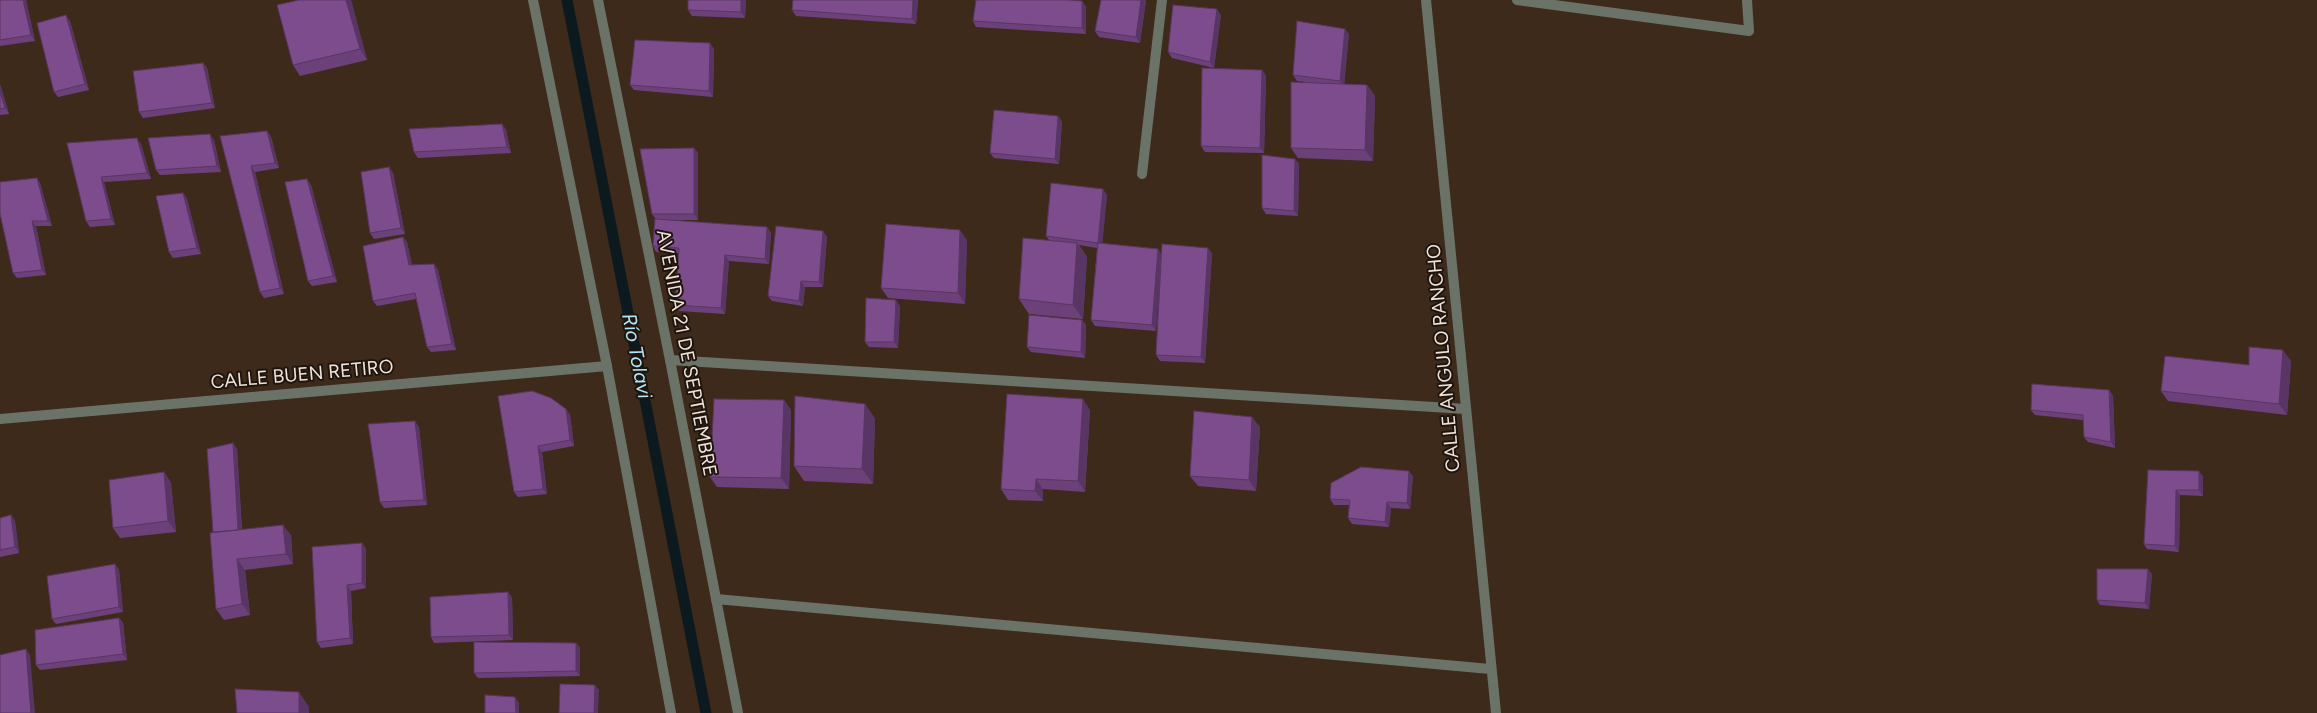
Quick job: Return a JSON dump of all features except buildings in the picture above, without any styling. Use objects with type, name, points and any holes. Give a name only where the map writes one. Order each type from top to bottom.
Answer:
[{"type":"street","points":[[533,0],[607,366],[671,713]]},
{"type":"street","name":"AVENIDA 21 DE SEPTIEMBRE","points":[[598,0],[738,713]]},
{"type":"street","points":[[1142,174],[1162,0]]},
{"type":"street","name":"CALLE ANGULO RANCHO","points":[[1426,0],[1490,669],[1496,713]]},
{"type":"street","points":[[1517,0],[1749,31],[1747,0]]},
{"type":"street","points":[[670,360],[1466,408]]},
{"type":"street","name":"CALLE BUEN RETIRO","points":[[0,419],[607,366]]},
{"type":"street","points":[[716,599],[1490,669]]},
{"type":"waterway","name":"Río Tolavi","points":[[567,0],[706,713]]}]
